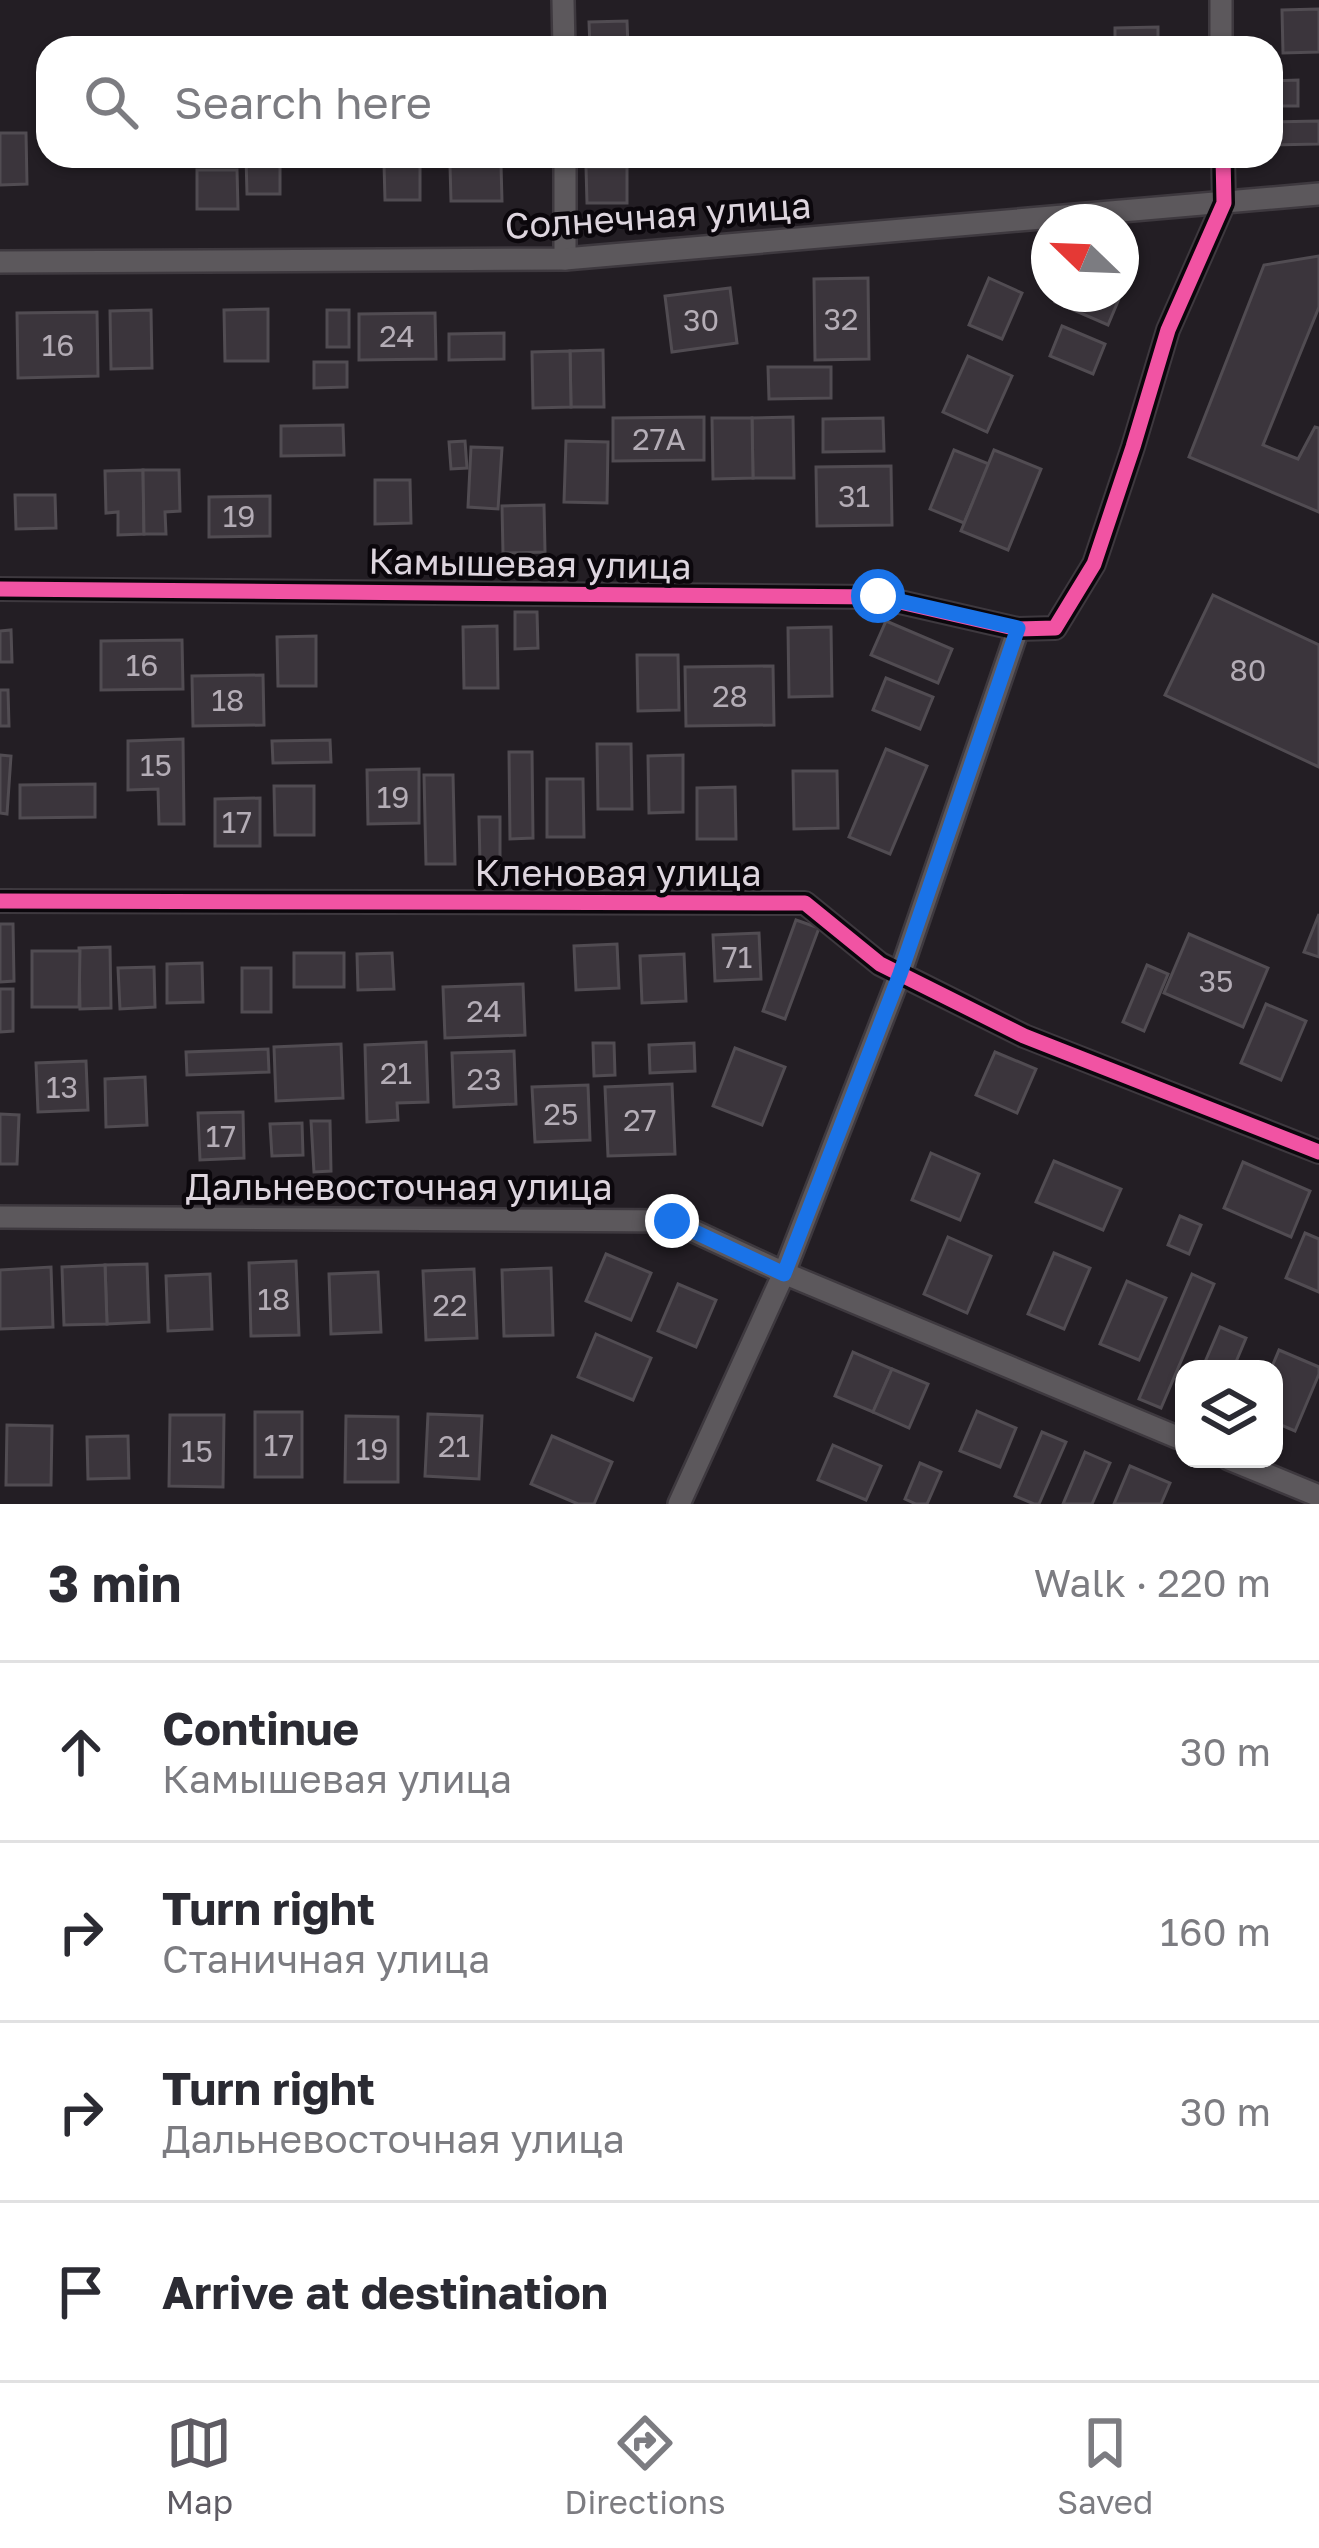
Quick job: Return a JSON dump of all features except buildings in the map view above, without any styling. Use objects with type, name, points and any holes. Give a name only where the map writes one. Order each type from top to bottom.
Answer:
[{"type":"street","points":[[563,0],[564,36]]},
{"type":"street","points":[[1220,0],[1221,36]]},
{"type":"street","points":[[565,168],[566,259]]},
{"type":"street","points":[[1223,168],[1224,203]]},
{"type":"street","name":"Солнечная улица","points":[[0,262],[566,259],[1319,194]]},
{"type":"street","name":"Камышевая улица","points":[[0,589],[878,596],[1018,628],[1055,628],[1094,564],[1168,330],[1224,203]]},
{"type":"street","points":[[680,1504],[784,1274],[900,974],[1018,628]]},
{"type":"street","name":"Кленовая улица","points":[[0,901],[805,903],[880,964],[1024,1036],[1319,1152]]},
{"type":"street","name":"Дальневосточная улица","points":[[0,1217],[672,1221],[784,1274],[1175,1436]]},
{"type":"street","points":[[1251,1468],[1319,1496]]},
{"type":"cycle path","points":[[0,589],[878,597],[1018,629],[1055,628],[1094,564],[1168,330],[1224,203],[1223,168]]},
{"type":"cycle path","points":[[0,901],[805,903],[880,964],[1024,1036],[1319,1152]]},
{"type":"route","points":[[672,1221],[784,1274],[900,974],[1018,628],[878,596]]}]
